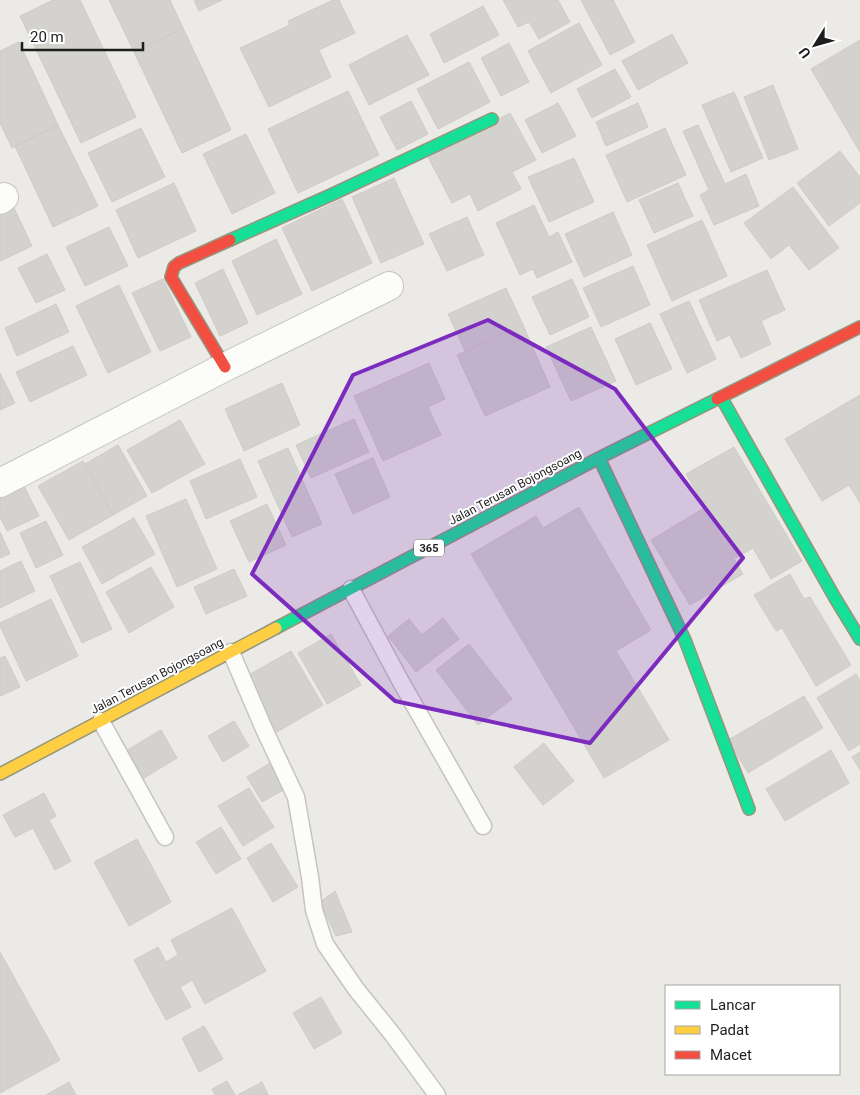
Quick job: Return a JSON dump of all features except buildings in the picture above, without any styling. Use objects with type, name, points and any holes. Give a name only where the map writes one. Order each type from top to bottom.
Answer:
[{"type":"street","points":[[225,366],[171,277],[174,267],[178,263],[333,194],[492,119]]},
{"type":"street","points":[[0,483],[225,366],[389,286]]},
{"type":"street","name":"Jalan Terusan Bojongsoang","points":[[0,774],[599,458],[860,327]]},
{"type":"street","points":[[721,397],[860,639]]},
{"type":"street","points":[[599,458],[685,640],[748,809]]},
{"type":"lane","points":[[351,589],[400,682],[483,826]]},
{"type":"lane","points":[[231,652],[296,797],[309,869],[314,910],[325,944],[356,989],[437,1095]]},
{"type":"lane","points":[[101,721],[165,837]]},
{"type":"highlighted area","points":[[488,320],[615,389],[743,558],[590,743],[395,701],[252,574],[353,375]]},
{"type":"traffic: fast","points":[[230,240],[492,119]]},
{"type":"traffic: fast","points":[[721,397],[860,639]]},
{"type":"traffic: fast","points":[[276,628],[599,458],[717,399]]},
{"type":"traffic: fast","points":[[599,458],[685,640],[749,809]]},
{"type":"traffic: slow","points":[[0,774],[276,628]]},
{"type":"traffic: jam","points":[[225,367],[171,277],[174,267],[179,263],[230,240]]},
{"type":"traffic: jam","points":[[717,399],[860,327]]}]
